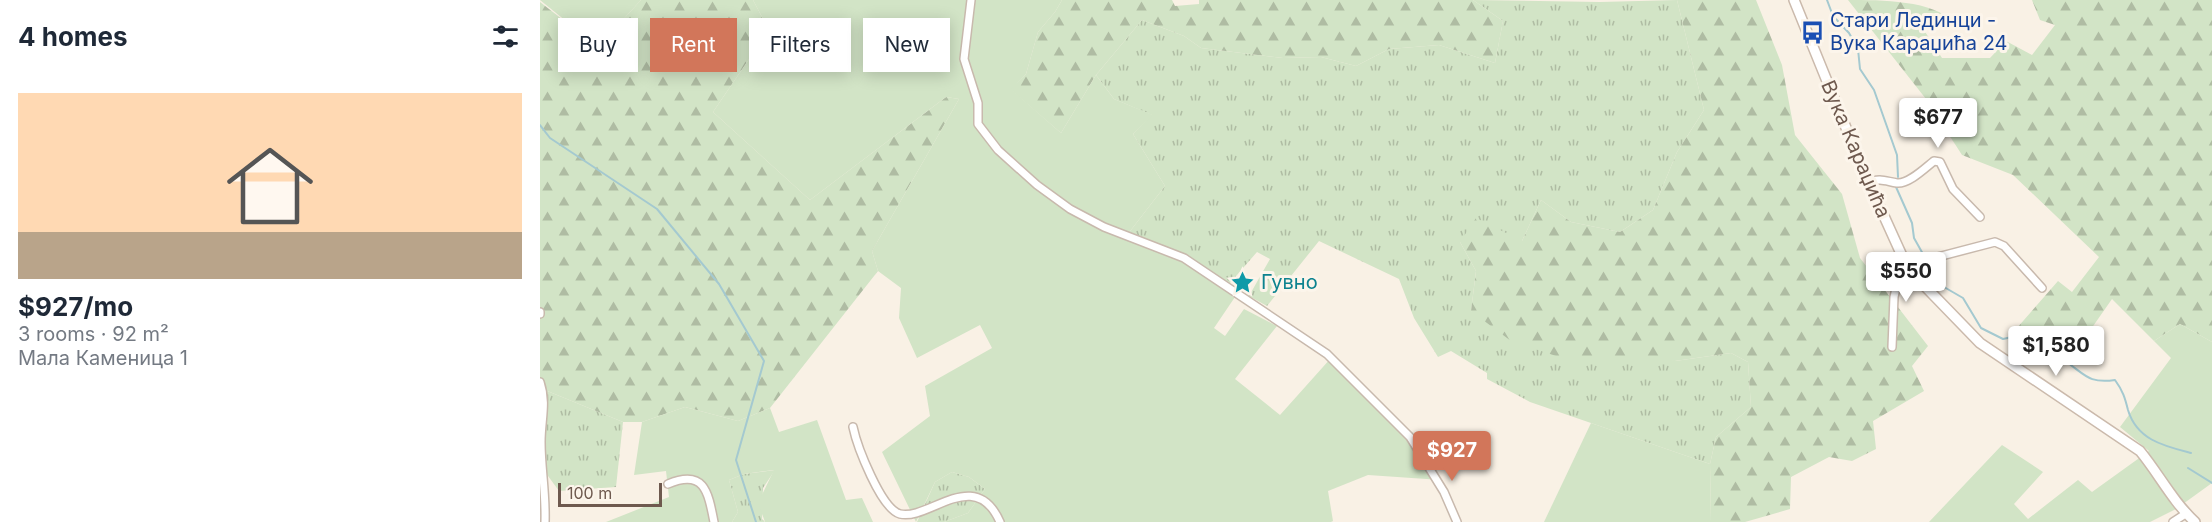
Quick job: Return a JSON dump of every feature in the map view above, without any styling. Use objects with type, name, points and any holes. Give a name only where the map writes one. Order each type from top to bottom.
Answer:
[{"type":"street","points":[[971,0],[964,59],[978,103],[978,124],[998,150],[1037,185],[1070,209],[1104,227],[1184,258],[1327,354],[1392,416],[1423,456],[1444,492],[1457,522]]},
{"type":"street","name":"Вука Караџића","points":[[1794,0],[1869,182],[1905,261],[1924,287],[1980,343],[2140,451],[2195,522]]},
{"type":"street","points":[[1869,182],[1885,179],[1897,183],[1905,182],[1934,162],[1940,162],[1953,189],[1980,217]]},
{"type":"street","points":[[1892,347],[1894,297],[1905,261],[1995,242],[2004,246],[2042,288]]},
{"type":"street","points":[[540,382],[545,405],[541,442],[546,488],[545,522]]},
{"type":"street","points":[[853,427],[869,472],[891,509],[899,514],[907,514],[952,498],[970,497],[991,505],[1000,522]]},
{"type":"street","points":[[668,484],[693,477],[702,484],[714,522]]},
{"type":"street","points":[[2173,522],[2187,513]]},
{"type":"green space","points":[[540,0],[641,0],[625,18],[562,18]]},
{"type":"green space","points":[[641,0],[753,0],[763,18],[749,18],[749,59],[713,112],[810,200],[946,97],[959,99],[872,251],[878,271],[770,408],[738,421],[685,407],[642,422],[623,422],[540,388],[540,2],[561,18],[558,18],[558,72],[638,72],[638,18],[625,18]]},
{"type":"green space","points":[[753,0],[1062,0],[1038,32],[1026,74],[1011,89],[1061,133],[1096,75],[1114,99],[1153,115],[1133,134],[1165,186],[1124,239],[1179,260],[1235,297],[1214,328],[1225,336],[1244,309],[1277,326],[1235,379],[1280,415],[1331,358],[1413,435],[1441,480],[1368,475],[1328,491],[1333,521],[1331,522],[944,522],[968,513],[985,489],[969,477],[952,472],[935,482],[916,522],[882,452],[930,416],[925,386],[992,348],[980,325],[917,358],[899,318],[901,288],[878,271],[872,251],[959,99],[946,97],[810,200],[713,112],[749,59],[749,72],[851,72],[851,18],[763,18]]},
{"type":"green space","points":[[1062,0],[1172,0],[1175,6],[1199,4],[1199,0],[1473,0],[1503,21],[1495,63],[1439,45],[1389,49],[1356,66],[1321,57],[1283,58],[1201,48],[1184,36],[1142,20],[1096,75],[1061,133],[1010,89],[1026,74],[1038,32]]},
{"type":"green space","points":[[1473,0],[1600,2],[1677,0],[1704,110],[1677,152],[1653,210],[1620,232],[1571,222],[1541,200],[1522,241],[1460,242],[1476,271],[1471,311],[1675,361],[1731,353],[1748,362],[1751,407],[1716,437],[1710,464],[1530,402],[1487,379],[1487,373],[1451,351],[1438,357],[1414,318],[1399,279],[1319,241],[1267,306],[1249,296],[1270,259],[1257,252],[1223,291],[1179,260],[1124,239],[1165,186],[1133,134],[1152,115],[1114,99],[1096,75],[1142,20],[1184,36],[1201,48],[1283,58],[1321,57],[1356,66],[1389,49],[1439,45],[1495,63],[1503,21]]},
{"type":"green space","points":[[1677,0],[1756,0],[1782,65],[1795,135],[1842,194],[1860,258],[1928,346],[1912,366],[1924,391],[1873,421],[1876,449],[1852,461],[1829,457],[1791,477],[1790,509],[1745,522],[1711,522],[1710,464],[1716,437],[1751,407],[1748,362],[1731,353],[1675,361],[1565,359],[1511,341],[1471,311],[1476,271],[1460,242],[1476,218],[1522,241],[1541,200],[1571,222],[1620,232],[1653,210],[1677,152],[1704,110]]},
{"type":"green space","points":[[1848,0],[1906,3],[1934,10],[1945,15],[1954,23],[1922,27],[1942,58],[1990,58],[2006,41],[2032,55],[2055,25],[2040,20],[2032,0],[2212,0],[2212,342],[2180,324],[2154,341],[2112,299],[2075,352],[2010,336],[2058,281],[2072,292],[2099,257],[2013,175],[1962,155],[1926,99]]},
{"type":"green space","points":[[2180,324],[2212,342],[2212,483],[2176,509],[2150,522],[1929,522],[2002,445],[2043,472],[2014,504],[2028,519],[2078,480],[2092,492],[2149,451],[2120,427],[2171,358],[2154,341]]},
{"type":"green space","points":[[540,388],[623,422],[616,487],[559,491],[540,465]]},
{"type":"green space","points":[[685,407],[738,421],[770,408],[779,432],[817,420],[846,500],[862,498],[873,522],[765,522],[758,503],[774,470],[744,474],[729,480],[738,512],[732,522],[606,522],[669,497],[666,471],[634,475],[642,422]]},
{"type":"green space","points":[[1591,423],[1710,464],[1711,522],[1544,522]]},
{"type":"green space","points":[[775,470],[763,488],[762,519],[765,522],[732,522],[738,512],[729,480],[744,474]]},
{"type":"green space","points":[[952,472],[969,477],[985,489],[968,513],[944,522],[917,522],[935,482]]},
{"type":"waterway","points":[[1827,0],[1833,16],[1849,33],[1858,49],[1860,69],[1874,90],[1897,155],[1898,177]]},
{"type":"waterway","points":[[540,125],[550,138],[657,209],[719,284],[764,361],[736,460],[756,522]]},
{"type":"waterway","points":[[1896,187],[1912,223],[1914,238],[1923,254]]},
{"type":"waterway","points":[[1922,266],[1944,287],[1963,298],[1981,328],[2003,339],[2021,335],[2060,357],[2087,377],[2099,381],[2115,380],[2132,420],[2145,435],[2171,448],[2191,453]]},
{"type":"waterway","points":[[2188,468],[2212,483]]},
{"type":"place","name":"Стари Лединци - Вука Караџића 24","points":[[1812,32]]},
{"type":"place","name":"Гувно","points":[[1243,282]]}]
